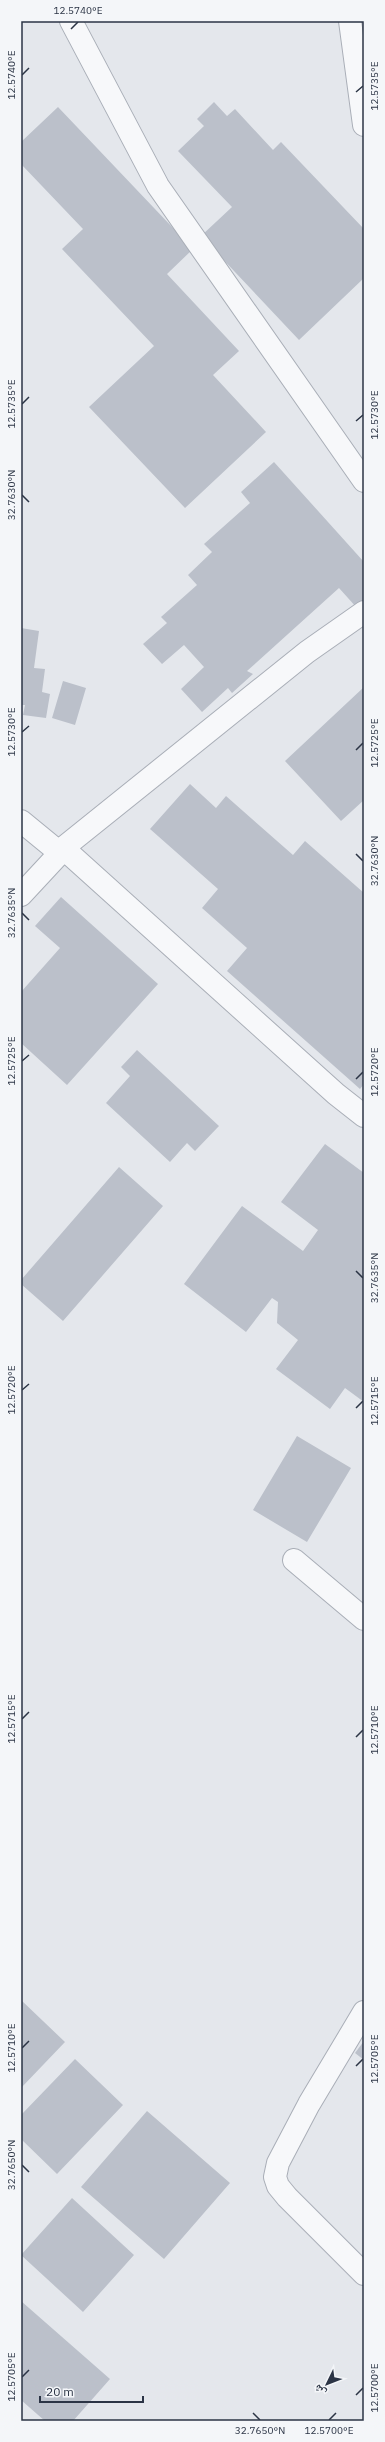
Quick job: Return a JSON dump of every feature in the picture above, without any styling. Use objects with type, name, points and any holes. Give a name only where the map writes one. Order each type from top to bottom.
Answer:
[{"type":"street","points":[[71,21],[158,186],[364,481]]},
{"type":"street","points":[[350,21],[364,125]]},
{"type":"street","points":[[21,895],[61,850],[307,652],[364,612]]},
{"type":"street","points":[[21,821],[61,850],[330,1088],[364,1116]]},
{"type":"street","points":[[294,1560],[364,1619]]},
{"type":"street","points":[[364,2012],[309,2104],[278,2163],[275,2177],[278,2186],[287,2197],[364,2274]]},
{"type":"building","points":[[214,102],[227,116],[235,109],[273,150],[281,142],[364,229],[364,278],[299,340],[201,236],[232,207],[178,151],[204,126],[197,119]]},
{"type":"building","points":[[58,107],[193,249],[167,274],[239,351],[213,375],[266,432],[185,508],[89,407],[154,346],[62,249],[83,229],[21,164],[21,142]]},
{"type":"building","points":[[274,462],[364,562],[364,602],[357,608],[339,588],[247,671],[253,674],[232,693],[228,688],[202,712],[181,689],[204,667],[184,645],[162,664],[143,644],[167,623],[161,617],[197,585],[188,575],[212,552],[204,544],[250,503],[241,492]]},
{"type":"building","points":[[21,628],[39,631],[34,668],[45,669],[42,692],[50,694],[46,718],[23,715],[25,705],[21,705]]},
{"type":"building","points":[[63,681],[86,688],[75,725],[52,718]]},
{"type":"building","points":[[364,687],[364,800],[341,821],[285,761]]},
{"type":"building","points":[[190,784],[216,808],[226,796],[293,855],[305,841],[364,893],[364,1084],[360,1089],[227,971],[247,948],[202,908],[218,889],[150,829]]},
{"type":"building","points":[[61,897],[158,984],[67,1085],[21,1043],[21,992],[60,948],[35,926]]},
{"type":"building","points":[[137,1050],[219,1126],[195,1151],[187,1143],[170,1162],[106,1103],[130,1076],[121,1067]]},
{"type":"building","points":[[325,1144],[364,1173],[364,1402],[345,1388],[330,1409],[276,1369],[298,1340],[277,1323],[278,1302],[272,1298],[246,1332],[184,1284],[242,1206],[303,1251],[318,1230],[281,1202]]},
{"type":"building","points":[[119,1167],[163,1206],[63,1321],[21,1284],[21,1280]]},
{"type":"building","points":[[297,1436],[351,1468],[307,1542],[253,1510]]},
{"type":"building","points":[[21,2000],[65,2042],[21,2088]]},
{"type":"building","points":[[364,2041],[364,2060],[355,2053]]},
{"type":"building","points":[[75,2059],[123,2105],[57,2174],[21,2139],[21,2115]]},
{"type":"building","points":[[147,2111],[230,2183],[164,2259],[81,2187]]},
{"type":"building","points":[[72,2198],[134,2255],[83,2312],[21,2255]]},
{"type":"building","points":[[21,2301],[110,2379],[73,2421],[45,2421],[21,2400]]}]
